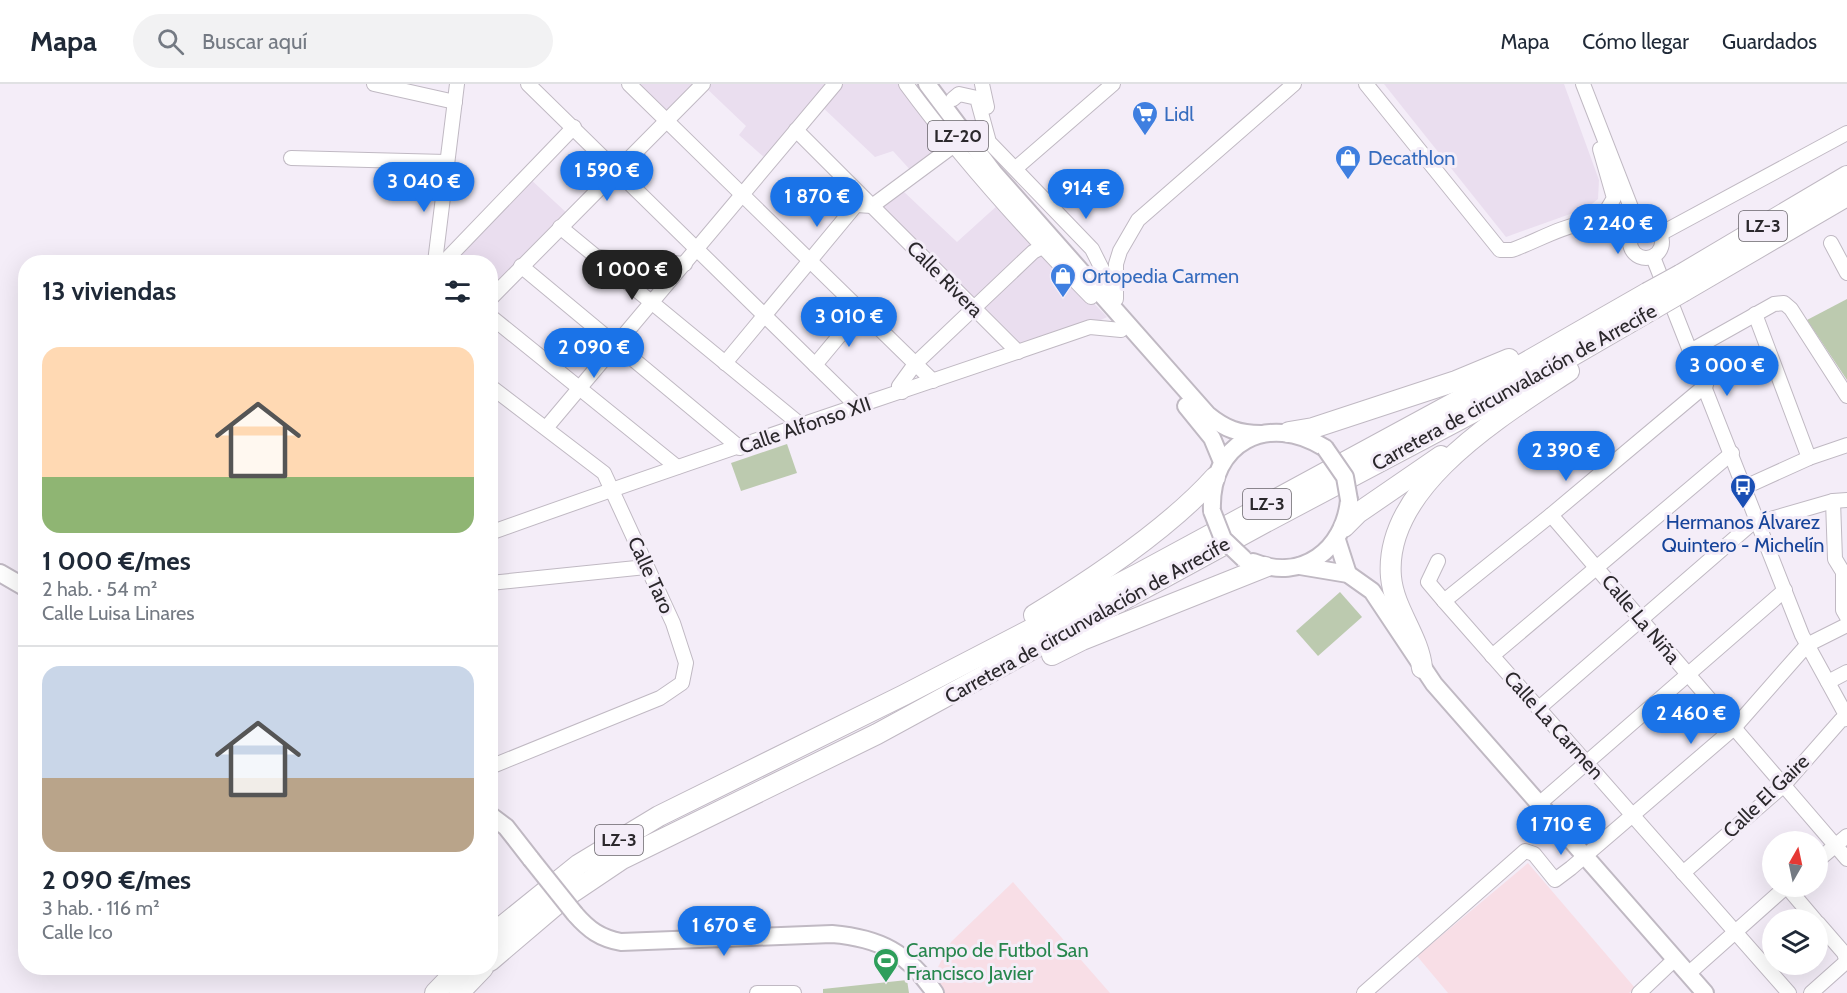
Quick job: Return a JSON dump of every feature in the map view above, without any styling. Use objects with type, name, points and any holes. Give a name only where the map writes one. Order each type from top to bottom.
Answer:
[{"type":"highway","name":"Carretera de circunvalación de Arrecife","points":[[1682,283],[1847,176]]},
{"type":"highway","name":"Carretera de circunvalación de Arrecife","points":[[498,930],[578,865],[659,816],[750,796],[877,734],[1264,523],[1489,404],[1608,336],[1650,301],[1847,196]]},
{"type":"highway","name":"Carretera de circunvalación de Arrecife","points":[[498,954],[573,891],[713,803],[739,777],[904,695],[1170,557],[1474,392],[1625,304],[1650,301]]},
{"type":"highway","name":"LZ-3","points":[[1290,432],[1312,428],[1456,381],[1507,361],[1570,328],[1625,304]]},
{"type":"highway","name":"LZ-3","points":[[1340,533],[1375,501],[1593,356],[1608,336]]},
{"type":"highway","name":"LZ-3","points":[[1422,668],[1421,656],[1393,594],[1391,557],[1395,540],[1406,512],[1424,486],[1486,429]]},
{"type":"highway","name":"LZ-3","points":[[904,695],[1047,607],[1159,529],[1197,497],[1218,469]]},
{"type":"highway","name":"LZ-3","points":[[877,734],[924,716],[1082,640],[1265,567]]},
{"type":"highway","points":[[435,993],[452,975]]},
{"type":"highway","points":[[459,993],[476,975]]},
{"type":"main road","name":"LZ-20","points":[[920,84],[999,187],[1091,297],[1160,361],[1220,425],[1241,434],[1290,432],[1308,437],[1325,448],[1345,477],[1349,500],[1340,533]]},
{"type":"main road","name":"LZ-20","points":[[927,84],[994,173],[1066,256],[1078,266],[1124,329],[1212,438],[1218,469]]},
{"type":"main road","points":[[1116,298],[1124,329]]},
{"type":"main road","name":"LZ-20","points":[[1218,469],[1239,445],[1261,434]]},
{"type":"main road","points":[[1218,469],[1211,494],[1212,511],[1223,538],[1244,559],[1265,567],[1300,566],[1348,574],[1372,591],[1382,603],[1422,668],[1705,993]]},
{"type":"main road","points":[[1300,566],[1320,556],[1340,533]]},
{"type":"main road","points":[[1340,533],[1348,574]]},
{"type":"main road","points":[[0,573],[18,583]]},
{"type":"main road","points":[[498,821],[506,827],[589,930],[603,939],[621,942],[832,934],[854,936],[901,954],[919,970],[934,993]]},
{"type":"street","points":[[374,84],[455,102]]},
{"type":"street","points":[[436,255],[457,84]]},
{"type":"street","points":[[528,84],[858,407]]},
{"type":"street","points":[[629,84],[933,381]]},
{"type":"street","points":[[498,290],[703,84]]},
{"type":"street","points":[[546,428],[835,84]]},
{"type":"street","points":[[906,84],[952,146],[1042,247],[1091,297]]},
{"type":"street","points":[[936,84],[1078,266]]},
{"type":"street","points":[[953,104],[961,84]]},
{"type":"street","points":[[953,104],[960,94],[980,91],[988,84]]},
{"type":"street","points":[[1012,164],[1113,84]]},
{"type":"street","points":[[1116,298],[1115,275],[1119,251],[1138,220],[1294,84]]},
{"type":"street","points":[[1366,84],[1496,248],[1512,250],[1590,221],[1605,213],[1614,198],[1601,153],[1598,126]]},
{"type":"street","points":[[1583,84],[1635,232],[1631,246],[1636,254],[1644,258],[1653,257],[1660,251],[1662,243],[1660,234],[1655,229],[1635,232],[1614,223],[1590,221]]},
{"type":"street","points":[[980,91],[989,142],[1092,249],[1116,298]]},
{"type":"street","points":[[451,255],[574,127]]},
{"type":"street","name":"Calle Rivera","points":[[796,130],[1018,352]]},
{"type":"street","points":[[1660,234],[1847,133]]},
{"type":"street","points":[[725,363],[856,205],[872,206],[952,146]]},
{"type":"street","points":[[291,158],[446,162]]},
{"type":"street","points":[[560,227],[802,426]]},
{"type":"street","points":[[1831,243],[1847,273]]},
{"type":"street","points":[[902,392],[899,386],[901,379],[915,364],[1033,252],[1042,247]]},
{"type":"street","points":[[1653,257],[1706,385],[1807,645],[1847,718]]},
{"type":"street","points":[[597,258],[685,264]]},
{"type":"street","points":[[521,266],[740,448]]},
{"type":"street","points":[[1692,351],[1774,304],[1784,303],[1791,309],[1847,396]]},
{"type":"street","points":[[815,364],[860,311]]},
{"type":"street","points":[[1755,314],[1809,458]]},
{"type":"street","points":[[498,322],[677,467]]},
{"type":"street","name":"Calle Alfonso XII","points":[[498,530],[612,489],[740,448],[1090,327],[1124,329]]},
{"type":"street","points":[[1444,601],[1706,385]]},
{"type":"street","name":"Calle Taro","points":[[498,392],[604,473],[673,623],[686,663],[682,683],[660,698],[498,763]]},
{"type":"street","points":[[1745,487],[1809,458],[1847,445]]},
{"type":"street","points":[[1492,656],[1732,453]]},
{"type":"street","points":[[1539,708],[1750,525],[1760,524],[1833,501],[1847,500]]},
{"type":"street","points":[[1833,501],[1835,559],[1843,572],[1843,610],[1847,617]]},
{"type":"street","name":"Calle La Niña","points":[[1551,515],[1847,859]]},
{"type":"street","name":"Calle La Carmen","points":[[1438,561],[1428,582],[1587,760],[1633,816],[1789,993]]},
{"type":"street","points":[[498,582],[646,567]]},
{"type":"street","points":[[1539,804],[1785,590]]},
{"type":"street","points":[[1364,993],[1525,851],[1534,854],[1555,880],[1734,728],[1807,645],[1847,625]]},
{"type":"street","points":[[1828,682],[1847,672]]},
{"type":"street","name":"Calle El Gaire","points":[[1683,873],[1784,785],[1841,720],[1847,718]]},
{"type":"street","points":[[1828,852],[1847,836]]},
{"type":"street","points":[[1688,974],[1775,897]]},
{"type":"street","points":[[1796,897],[1806,909]]},
{"type":"street","points":[[1811,993],[1847,961],[1844,953],[1828,934]]},
{"type":"street","points":[[1639,993],[1675,959]]},
{"type":"street","points":[[757,993],[794,992]]},
{"type":"shaded area","points":[[633,84],[699,84],[667,117]]},
{"type":"shaded area","points":[[702,84],[902,84],[949,146],[913,173],[893,151],[875,157],[817,102],[767,160],[739,135],[746,126]]},
{"type":"shaded area","points":[[1384,84],[1564,84],[1599,180],[1598,199],[1587,208],[1506,237]]},
{"type":"shaded area","points":[[528,177],[569,215],[498,289],[498,255],[454,255]]},
{"type":"shaded area","points":[[902,190],[957,242],[999,204],[1107,317],[1093,324],[1018,348],[875,206]]},
{"type":"shaded area","points":[[1528,863],[1635,988],[1629,993],[1448,993],[1417,956]]},
{"type":"shaded area","points":[[1013,882],[1110,993],[942,993],[938,986],[938,967],[951,942]]},
{"type":"green space","points":[[1847,299],[1847,380],[1807,320]]},
{"type":"green space","points":[[787,444],[797,473],[741,491],[731,463]]},
{"type":"green space","points":[[1340,592],[1362,617],[1318,656],[1296,631]]},
{"type":"green space","name":"Campo de Futbol San Francisco Javier","points":[[907,980],[909,993],[823,993],[823,989]]},
{"type":"place","name":"Lidl","points":[[1145,137]]},
{"type":"place","name":"Decathlon","points":[[1348,181]]},
{"type":"place","name":"Ortopedia Carmen","points":[[1063,299]]},
{"type":"place","name":"Hermanos Álvarez Quintero - Michelín","points":[[1743,510]]},
{"type":"place","name":"Campo de Futbol San Francisco Javier","points":[[886,984]]}]
